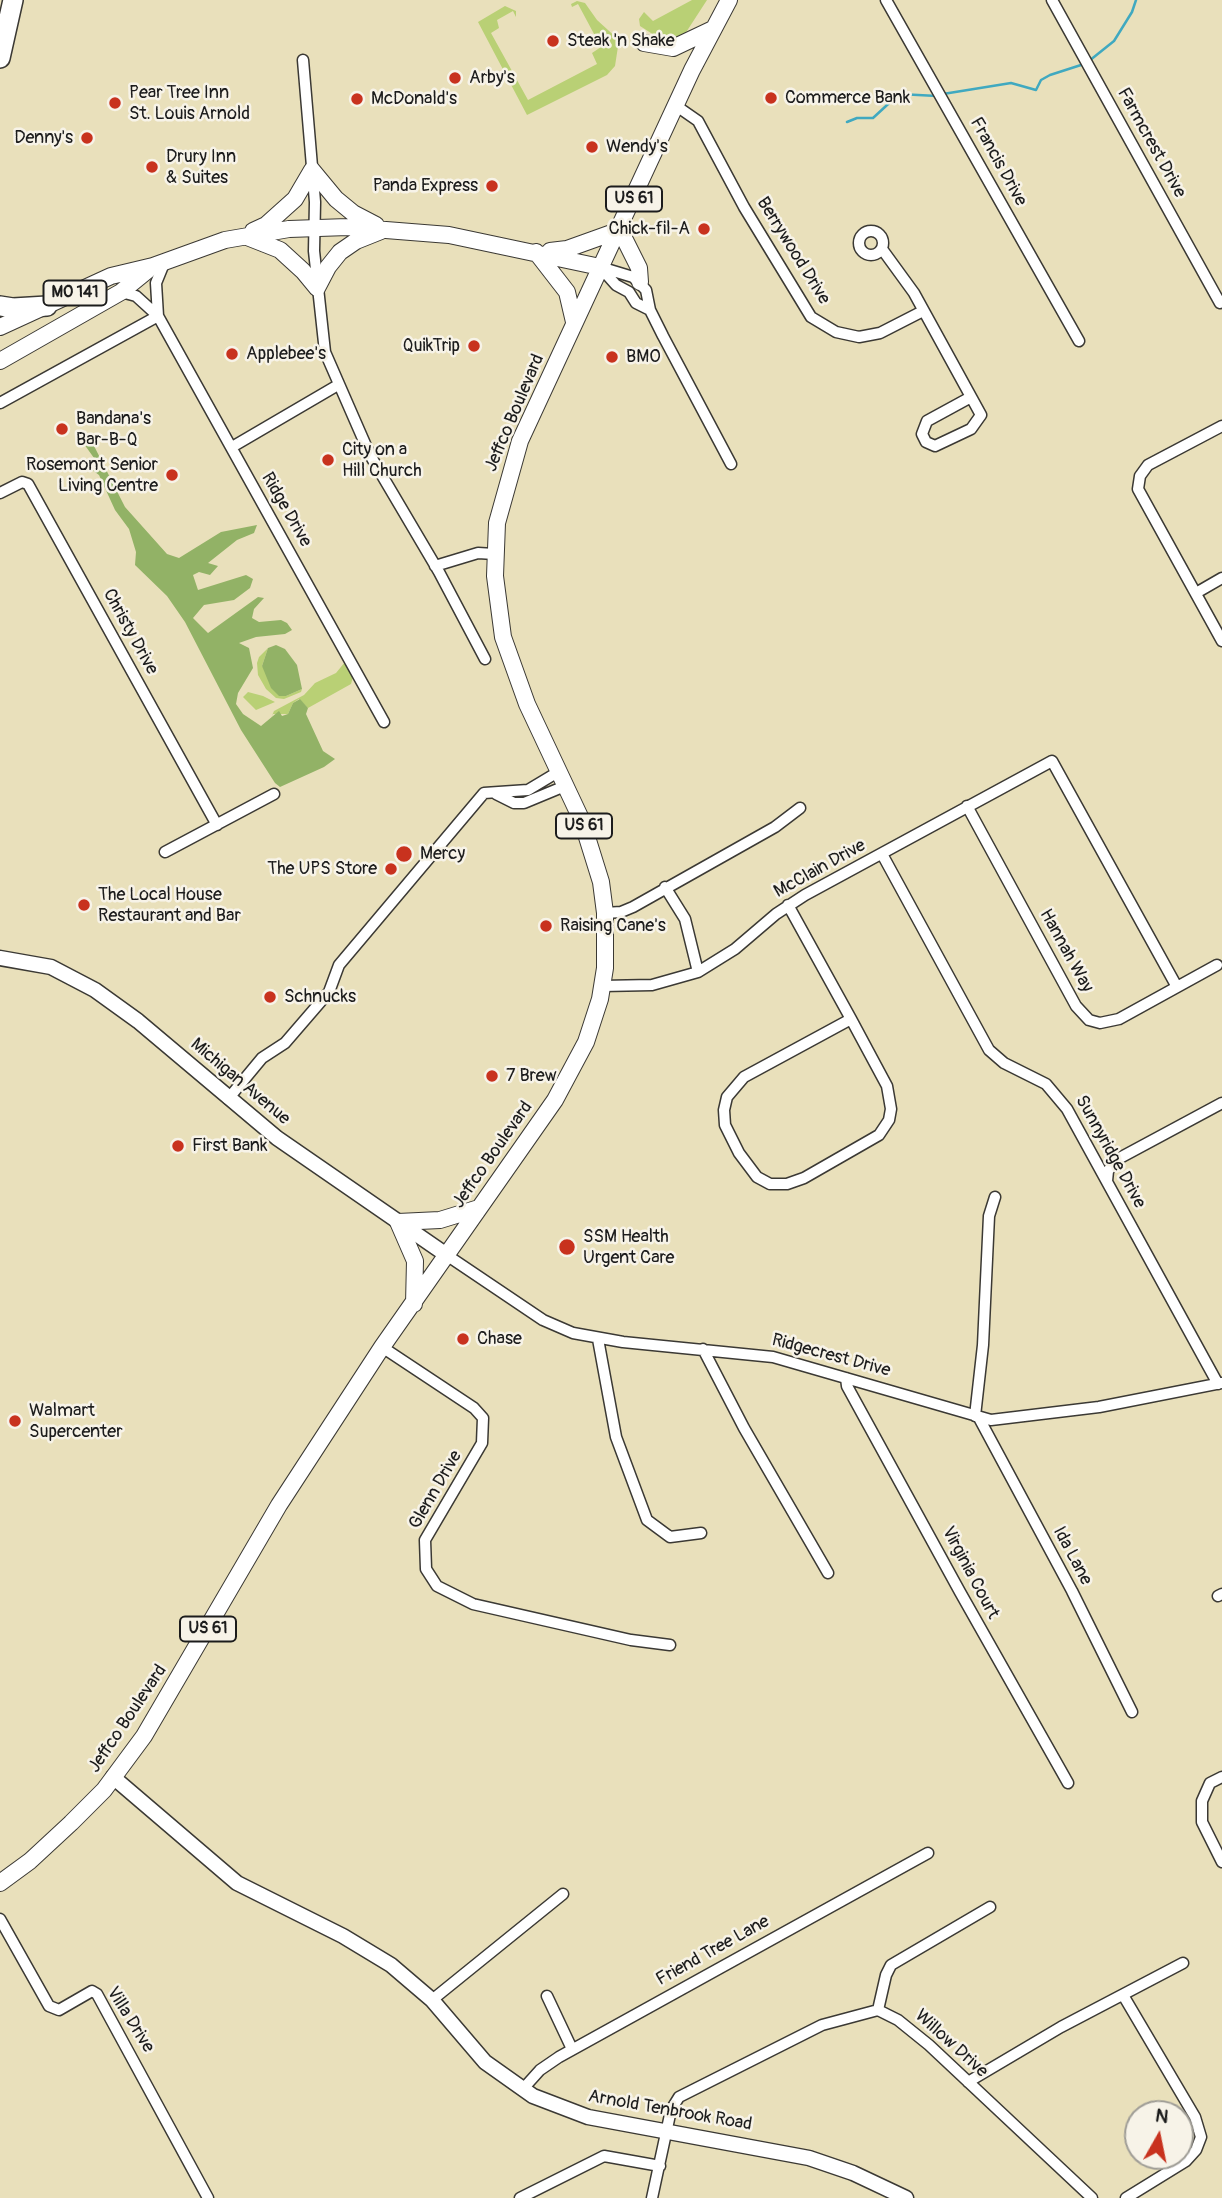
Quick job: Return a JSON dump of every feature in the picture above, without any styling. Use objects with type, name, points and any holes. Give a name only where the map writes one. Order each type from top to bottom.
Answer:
[{"type":"highway","points":[[0,58],[13,0]]},
{"type":"highway","points":[[0,306],[13,309],[47,306]]},
{"type":"main road","name":"Jeffco Boulevard","points":[[0,1883],[30,1861],[71,1823],[113,1777],[154,1720],[279,1505],[382,1347],[448,1256],[571,1074],[592,1028],[602,986],[606,946],[605,913],[592,846],[527,704],[505,645],[497,606],[494,554],[504,488],[520,441],[600,267],[620,230],[675,105],[729,0]]},
{"type":"main road","points":[[644,43],[673,48],[712,29]]},
{"type":"main road","points":[[244,236],[283,211],[295,199],[312,170],[325,189],[353,213],[387,229]]},
{"type":"main road","name":"MO 141","points":[[0,327],[111,276],[244,236],[314,227],[387,229],[449,235],[600,267]]},
{"type":"main road","points":[[244,236],[279,250],[303,271],[317,288],[328,267],[340,253],[356,242],[387,229]]},
{"type":"main road","points":[[536,252],[567,249],[620,230],[639,268],[640,282]]},
{"type":"main road","points":[[536,252],[567,292],[574,322]]},
{"type":"main road","name":"MO 141","points":[[0,361],[121,292],[159,263]]},
{"type":"main road","points":[[414,1305],[414,1257],[398,1222],[440,1220],[479,1208]]},
{"type":"street","name":"Francis Drive","points":[[886,0],[1079,341]]},
{"type":"street","name":"Farmcrest Drive","points":[[1052,0],[1220,303]]},
{"type":"street","points":[[303,60],[312,170],[317,288],[323,342],[338,385],[370,455],[435,566],[485,659]]},
{"type":"street","name":"Berrywood Drive","points":[[675,105],[698,121],[800,302],[818,322],[836,332],[859,337],[880,333],[923,311]]},
{"type":"street","points":[[882,249],[896,264],[923,311],[971,397],[981,415],[971,429],[935,446],[926,442],[922,434],[927,421],[971,397]]},
{"type":"street","name":"Ridge Drive","points":[[158,316],[156,283],[159,263]]},
{"type":"street","points":[[600,267],[622,273],[640,282],[646,290],[650,310],[732,464]]},
{"type":"street","points":[[600,267],[616,285],[629,292],[636,303],[650,310]]},
{"type":"street","name":"Ridge Drive","points":[[121,292],[136,296],[158,316],[384,722]]},
{"type":"street","points":[[0,403],[158,316]]},
{"type":"street","points":[[232,447],[338,385]]},
{"type":"street","points":[[1222,426],[1148,465],[1138,482],[1140,497],[1222,641]]},
{"type":"street","name":"Christy Drive","points":[[0,493],[22,482],[28,484],[217,825]]},
{"type":"street","points":[[435,566],[478,553],[494,554]]},
{"type":"street","points":[[1196,593],[1222,578]]},
{"type":"street","name":"McClain Drive","points":[[602,986],[652,985],[698,972],[735,949],[788,905],[1052,761],[1177,987]]},
{"type":"street","points":[[228,1099],[262,1058],[285,1043],[328,992],[339,965],[484,793],[528,790],[562,779]]},
{"type":"street","points":[[165,852],[274,794]]},
{"type":"street","name":"Hannah Way","points":[[967,806],[1082,1014],[1100,1023],[1111,1023],[1217,965]]},
{"type":"street","points":[[605,913],[627,910],[775,827],[800,808]]},
{"type":"street","name":"Sunnyridge Drive","points":[[882,854],[989,1050],[1004,1063],[1038,1079],[1052,1089],[1067,1109],[1220,1383]]},
{"type":"street","points":[[665,887],[685,919],[698,972]]},
{"type":"street","points":[[788,905],[850,1018],[891,1098],[885,1128],[868,1143],[804,1178],[787,1184],[770,1184],[757,1177],[739,1153],[725,1125],[727,1097],[744,1077],[850,1018]]},
{"type":"street","name":"Michigan Avenue","points":[[0,958],[35,962],[82,982],[138,1021],[228,1099],[320,1169],[448,1256]]},
{"type":"street","points":[[1108,1184],[1108,1171],[1116,1160],[1222,1103]]},
{"type":"street","points":[[977,1417],[989,1216],[995,1197]]},
{"type":"street","name":"Ridgecrest Drive","points":[[448,1256],[553,1325],[598,1339],[773,1357],[977,1417],[1012,1418],[1099,1407],[1220,1383]]},
{"type":"street","points":[[598,1339],[616,1437],[647,1520],[670,1537],[701,1533]]},
{"type":"street","name":"Glenn Drive","points":[[382,1347],[456,1396],[483,1418],[482,1443],[425,1540],[426,1569],[437,1586],[473,1604],[631,1640],[670,1645]]},
{"type":"street","points":[[703,1349],[744,1428],[828,1573]]},
{"type":"street","name":"Virginia Court","points":[[846,1378],[847,1386],[1068,1783]]},
{"type":"street","name":"Ida Lane","points":[[977,1417],[1132,1712]]},
{"type":"street","name":"Arnold Tenbrook Road","points":[[113,1777],[237,1883],[366,1948],[432,2000],[485,2062],[522,2090],[569,2112],[808,2158],[853,2173],[906,2198]]},
{"type":"street","points":[[1222,1777],[1210,1783],[1202,1801],[1202,1822],[1222,1862]]},
{"type":"street","name":"Friend Tree Lane","points":[[522,2090],[540,2070],[572,2049],[928,1853]]},
{"type":"street","points":[[432,2000],[563,1894]]},
{"type":"street","points":[[652,2198],[674,2103],[691,2090],[822,2025],[878,2010],[891,1965],[990,1907]]},
{"type":"street","name":"Villa Drive","points":[[0,1919],[49,2006],[59,2010],[92,1990],[97,1994],[208,2198]]},
{"type":"street","points":[[968,2082],[1183,1963]]},
{"type":"street","points":[[1123,1995],[1195,2117],[1201,2137],[1196,2150],[1186,2161],[1126,2198]]},
{"type":"street","points":[[547,1996],[572,2049]]},
{"type":"street","name":"Willow Drive","points":[[878,2010],[905,2025],[1092,2198]]},
{"type":"street","points":[[520,2198],[604,2156],[660,2166]]},
{"type":"green space","points":[[692,0],[707,0],[683,37],[665,42],[640,26],[639,19],[644,12],[653,21]]},
{"type":"green space","points":[[577,1],[585,3],[597,20],[619,40],[615,66],[607,75],[527,115],[478,22],[505,6],[516,11],[516,17],[513,11],[497,20],[499,28],[491,33],[528,100],[597,64],[592,53],[601,47],[578,4],[572,7],[571,4]]},
{"type":"green space","points":[[87,439],[91,440],[125,507],[167,554],[179,558],[221,532],[257,525],[254,533],[237,540],[208,563],[218,566],[210,575],[199,572],[193,575],[198,590],[246,575],[253,579],[250,588],[234,600],[204,605],[193,618],[208,633],[258,597],[264,598],[254,609],[252,618],[259,622],[281,620],[292,630],[285,634],[256,637],[239,643],[249,648],[253,668],[238,693],[236,704],[243,714],[261,726],[279,711],[282,716],[288,714],[293,703],[300,699],[308,708],[306,714],[323,751],[335,759],[324,767],[280,787],[275,783],[241,730],[185,622],[167,596],[135,565],[136,552],[129,529],[115,510],[99,475],[92,470],[94,458],[84,444]]},
{"type":"green space","points":[[276,645],[285,649],[297,665],[302,689],[286,696],[279,696],[271,688],[262,666],[268,648]]},
{"type":"green space","points":[[268,648],[262,666],[286,696],[302,689],[301,692],[284,699],[276,698],[266,689],[258,675],[257,663]]},
{"type":"green space","points":[[345,662],[353,677],[351,684],[308,708],[299,699],[293,703],[288,714],[273,714],[271,718],[274,711],[304,695],[315,683],[336,673]]},
{"type":"green space","points":[[248,692],[275,702],[256,710],[243,697]]},
{"type":"waterway","points":[[1089,61],[1114,41],[1132,12],[1136,0]]},
{"type":"waterway","points":[[943,94],[1011,83],[1036,90],[1041,80],[1081,65]]},
{"type":"waterway","points":[[847,122],[857,118],[873,118],[899,94],[937,96]]},
{"type":"place","name":"Steak 'n Shake","points":[[553,41]]},
{"type":"place","name":"Arby's","points":[[455,78]]},
{"type":"place","name":"Commerce Bank","points":[[771,98]]},
{"type":"place","name":"McDonald's","points":[[357,99]]},
{"type":"place","name":"Pear Tree Inn St. Louis Arnold","points":[[115,103]]},
{"type":"place","name":"Denny's","points":[[87,138]]},
{"type":"place","name":"Wendy's","points":[[592,147]]},
{"type":"place","name":"Drury Inn & Suites","points":[[152,167]]},
{"type":"place","name":"Panda Express","points":[[492,186]]},
{"type":"place","name":"Chick-fil-A","points":[[704,229]]},
{"type":"place","name":"QuikTrip","points":[[474,346]]},
{"type":"place","name":"Applebee's","points":[[232,354]]},
{"type":"place","name":"BMO","points":[[612,357]]},
{"type":"place","name":"Bandana's Bar-B-Q","points":[[62,429]]},
{"type":"place","name":"City on a Hill Church","points":[[328,460]]},
{"type":"place","name":"Rosemont Senior Living Centre","points":[[172,475]]},
{"type":"place","name":"Mercy","points":[[404,854]]},
{"type":"place","name":"The UPS Store","points":[[391,869]]},
{"type":"place","name":"The Local House Restaurant and Bar","points":[[84,905]]},
{"type":"place","name":"Raising Cane's","points":[[546,926]]},
{"type":"place","name":"Schnucks","points":[[270,997]]},
{"type":"place","name":"7 Brew","points":[[492,1076]]},
{"type":"place","name":"First Bank","points":[[178,1146]]},
{"type":"place","name":"SSM Health Urgent Care","points":[[567,1247]]},
{"type":"place","name":"Chase","points":[[463,1339]]},
{"type":"place","name":"Walmart Supercenter","points":[[15,1421]]}]
